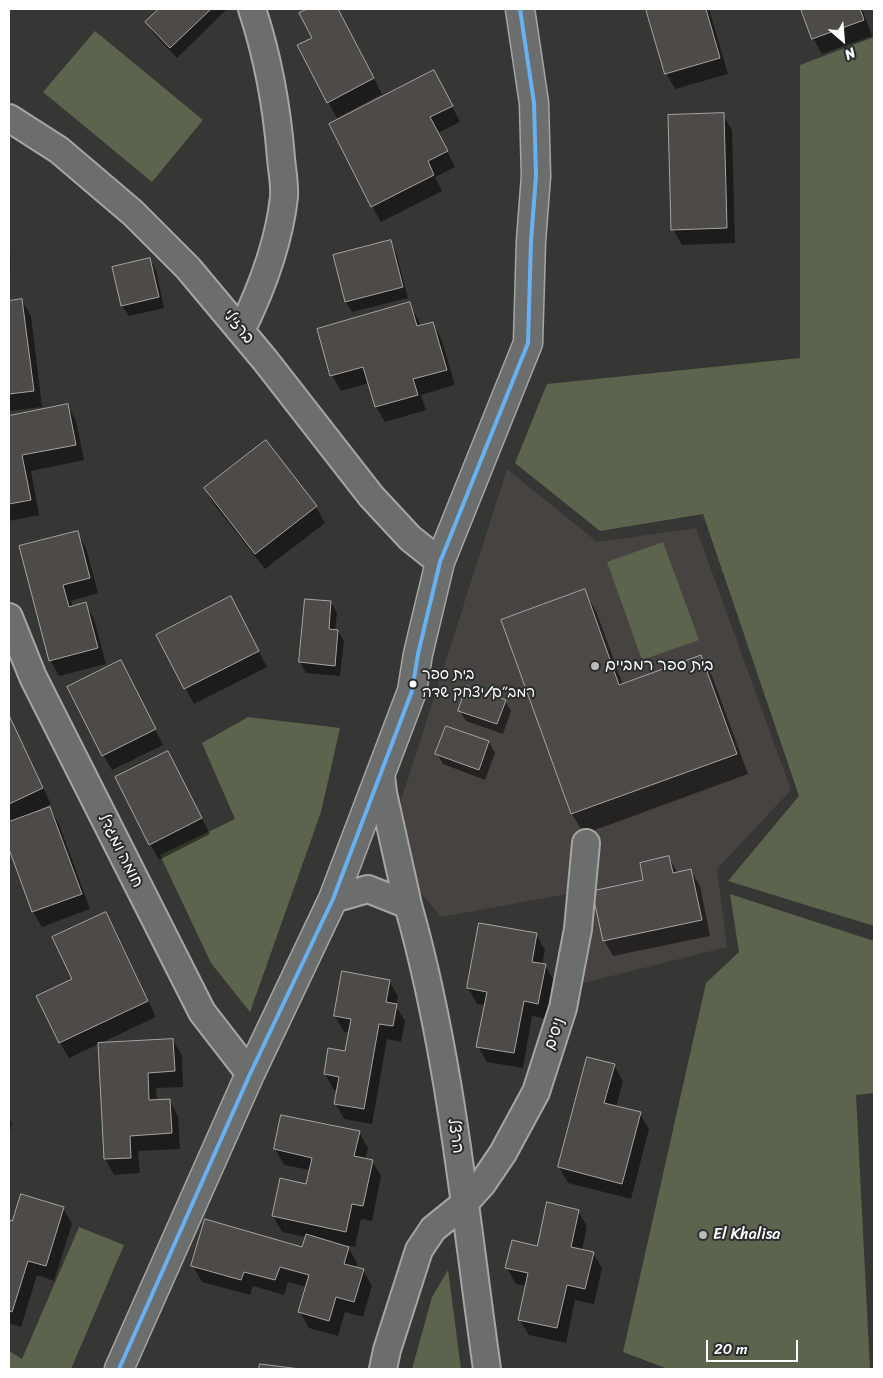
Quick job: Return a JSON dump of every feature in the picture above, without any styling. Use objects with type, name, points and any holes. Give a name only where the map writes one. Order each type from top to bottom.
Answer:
[{"type":"street","points":[[241,331],[258,296],[273,253],[284,195],[278,120],[261,36],[252,9]]},
{"type":"street","points":[[119,1369],[250,1074],[333,899],[412,691],[418,654],[440,562],[528,343],[531,241],[536,176],[534,103],[520,9]]},
{"type":"street","name":"ברזילי","points":[[9,118],[59,150],[133,213],[188,268],[326,436],[371,496],[410,538],[440,562]]},
{"type":"street","name":"חומה ומגדל","points":[[9,617],[33,677],[202,1012],[250,1074]]},
{"type":"street","name":"הרצל","points":[[381,776],[383,793],[408,905],[430,995],[453,1118],[487,1369]]},
{"type":"street","name":"ניסים","points":[[383,1369],[387,1350],[419,1250],[433,1229],[464,1204],[482,1184],[503,1153],[536,1092],[564,1008],[578,929],[586,843]]},
{"type":"street","points":[[333,899],[368,889],[408,905]]},
{"type":"shaded area","name":"בית ספר רמביים","points":[[507,469],[597,542],[696,528],[791,790],[717,869],[727,947],[580,984],[589,890],[441,917],[402,870],[393,826]]},
{"type":"green space","points":[[95,31],[203,120],[152,182],[43,92]]},
{"type":"green space","points":[[874,37],[874,926],[728,881],[799,796],[703,514],[600,531],[515,463],[547,384],[800,358],[800,65]]},
{"type":"green space","points":[[663,542],[699,640],[642,660],[607,562]]},
{"type":"green space","points":[[248,717],[340,728],[321,812],[250,1012],[211,963],[160,855],[235,819],[202,743]]},
{"type":"green space","points":[[730,894],[874,941],[874,1093],[856,1095],[870,1369],[668,1369],[623,1352],[706,983],[739,952]]},
{"type":"green space","points":[[79,1227],[124,1245],[71,1369],[9,1369],[9,1351],[22,1359]]},
{"type":"green space","points":[[448,1270],[461,1369],[412,1369],[432,1297]]},
{"type":"building","points":[[159,9],[211,9],[170,48],[145,22]]},
{"type":"building","points":[[308,9],[338,9],[374,78],[327,103],[297,45],[312,38],[299,13]]},
{"type":"building","points":[[646,9],[706,9],[720,58],[665,74]]},
{"type":"building","points":[[801,9],[860,9],[864,20],[812,39]]},
{"type":"building","points":[[434,70],[453,106],[430,117],[448,151],[428,161],[434,175],[371,207],[329,124]]},
{"type":"building","points":[[724,113],[727,228],[671,230],[668,115]]},
{"type":"building","points":[[391,240],[403,287],[345,302],[333,255]]},
{"type":"building","points":[[150,258],[159,297],[121,306],[112,267]]},
{"type":"building","points":[[22,299],[34,391],[9,394],[9,301]]},
{"type":"building","points":[[410,302],[417,326],[433,322],[447,370],[413,379],[418,395],[375,407],[363,367],[330,376],[317,329]]},
{"type":"building","points":[[68,404],[76,445],[22,455],[31,500],[9,504],[9,416]]},
{"type":"building","points":[[266,440],[317,506],[255,554],[204,488]]},
{"type":"building","points":[[78,531],[90,578],[63,585],[69,607],[86,602],[98,648],[49,661],[19,546]]},
{"type":"building","points":[[585,589],[619,685],[701,655],[737,754],[571,814],[501,620]]},
{"type":"building","points":[[231,596],[259,651],[184,689],[156,635]]},
{"type":"building","points":[[305,599],[331,601],[329,629],[338,630],[335,666],[299,662]]},
{"type":"building","points":[[121,660],[156,729],[102,756],[67,687]]},
{"type":"building","points":[[467,686],[506,700],[497,724],[458,711]]},
{"type":"building","points":[[9,715],[43,788],[9,804]]},
{"type":"building","points":[[446,726],[489,741],[479,770],[435,754]]},
{"type":"building","points":[[168,751],[202,818],[149,845],[115,777]]},
{"type":"building","points":[[50,807],[82,894],[32,912],[9,849],[9,822]]},
{"type":"building","points":[[669,856],[673,873],[691,869],[702,920],[603,941],[592,891],[643,880],[640,863]]},
{"type":"building","points":[[106,912],[148,1001],[59,1043],[36,996],[72,979],[52,937]]},
{"type":"building","points":[[479,923],[537,933],[532,962],[546,964],[538,1004],[524,1001],[514,1053],[476,1047],[487,992],[467,988]]},
{"type":"building","points":[[342,971],[390,980],[386,1002],[397,1004],[393,1026],[379,1024],[364,1109],[334,1104],[339,1077],[324,1074],[328,1048],[345,1051],[351,1019],[334,1016]]},
{"type":"building","points":[[173,1039],[175,1071],[148,1073],[149,1100],[170,1099],[172,1133],[130,1136],[131,1158],[104,1159],[98,1043]]},
{"type":"building","points":[[587,1057],[615,1064],[604,1103],[641,1112],[622,1184],[558,1167]]},
{"type":"building","points":[[281,1115],[360,1131],[354,1156],[373,1160],[363,1206],[352,1204],[346,1232],[272,1216],[280,1178],[306,1184],[312,1158],[274,1149]]},
{"type":"building","points":[[21,1194],[64,1207],[46,1266],[28,1261],[12,1312],[9,1311],[9,1220],[12,1221]]},
{"type":"building","points":[[547,1202],[579,1210],[571,1247],[594,1252],[585,1289],[567,1285],[557,1328],[518,1320],[528,1273],[505,1268],[512,1240],[537,1246]]},
{"type":"building","points":[[205,1219],[302,1247],[306,1234],[349,1247],[344,1264],[364,1269],[354,1302],[336,1297],[329,1321],[298,1312],[309,1275],[280,1267],[275,1280],[244,1272],[241,1280],[191,1266]]},
{"type":"building","points":[[260,1364],[300,1369],[259,1369]]},
{"type":"transit line","points":[[119,1369],[250,1074],[333,899],[412,691],[418,654],[440,562],[528,343],[531,241],[536,176],[534,103],[520,9]]},
{"type":"place","name":"בית ספר רמביים","points":[[595,666]]},
{"type":"place","name":"בית ספר רמב״ם/יצחק שדה","points":[[413,684]]},
{"type":"place","name":"El Khalisa","points":[[703,1235]]}]
